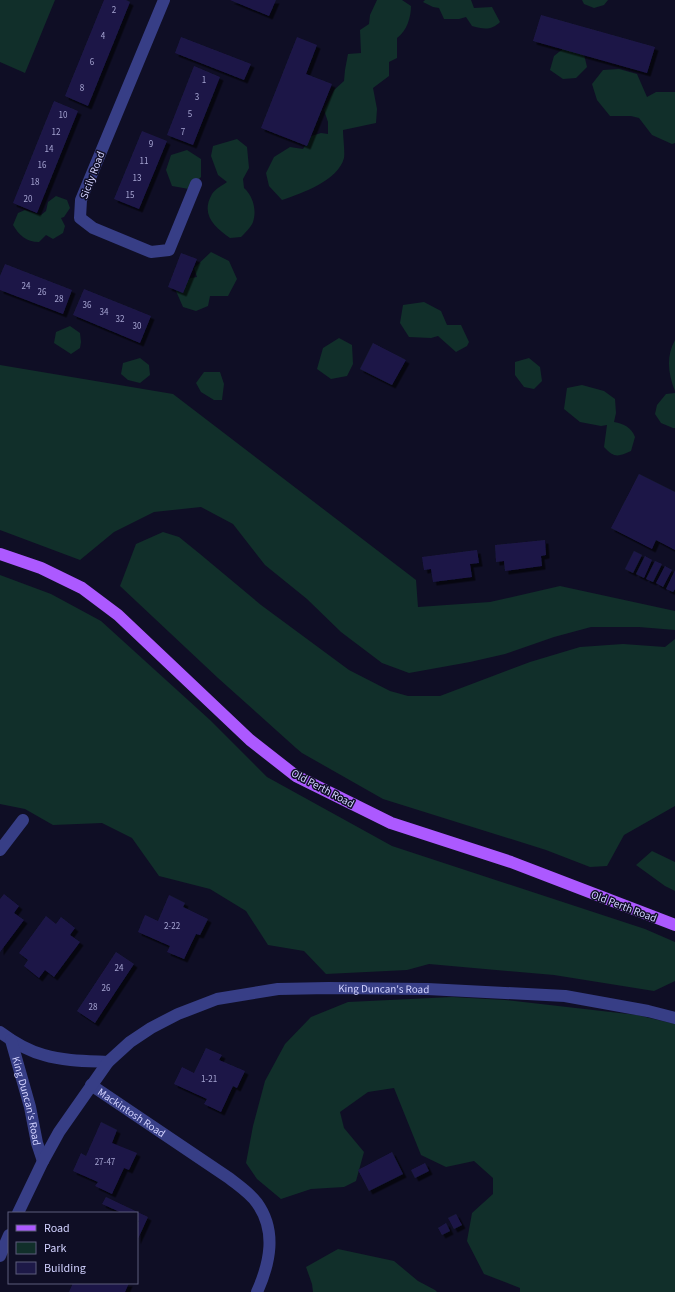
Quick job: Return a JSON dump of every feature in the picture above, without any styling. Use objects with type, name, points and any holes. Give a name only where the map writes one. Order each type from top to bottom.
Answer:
[{"type":"main road","name":"Old Perth Road","points":[[0,554],[41,568],[82,588],[118,615],[250,740],[296,776],[391,823],[511,862],[675,925]]},
{"type":"street","name":"Sicily Road","points":[[164,0],[81,200],[80,218],[93,228],[151,252],[169,250],[196,184]]},
{"type":"street","points":[[0,850],[23,820]]},
{"type":"street","name":"King Duncan's Road","points":[[91,1085],[108,1062],[135,1038],[178,1014],[217,999],[278,989],[427,989],[565,996],[648,1011],[675,1018]]},
{"type":"street","name":"King Duncan's Road","points":[[0,1032],[11,1040],[43,1055],[76,1061],[108,1062]]},
{"type":"street","name":"King Duncan's Road","points":[[11,1040],[30,1106],[37,1143],[43,1161]]},
{"type":"street","name":"Mackintosh Road","points":[[18,1212],[59,1132],[91,1085],[244,1189],[257,1202],[266,1218],[270,1239],[269,1257],[257,1292]]},
{"type":"street","points":[[0,1256],[8,1237]]},
{"type":"green space","points":[[0,0],[55,0],[25,73],[0,62]]},
{"type":"green space","points":[[377,0],[402,0],[411,6],[408,24],[397,38],[397,58],[389,62],[389,76],[373,88],[377,109],[376,123],[343,130],[344,158],[335,173],[327,180],[309,190],[282,200],[269,186],[266,173],[274,157],[290,147],[303,149],[311,136],[321,133],[328,134],[328,122],[324,110],[334,90],[344,81],[348,54],[361,53],[360,30],[369,24],[370,15]]},
{"type":"green space","points":[[425,0],[471,0],[474,8],[492,7],[500,22],[493,27],[483,28],[472,26],[466,17],[459,19],[444,19],[439,8],[423,2]]},
{"type":"green space","points":[[582,0],[608,0],[604,5],[594,8],[584,4]]},
{"type":"green space","points":[[570,43],[583,50],[587,67],[576,78],[563,79],[550,70],[554,56]]},
{"type":"green space","points":[[619,69],[637,74],[647,97],[656,92],[675,92],[675,143],[672,144],[652,135],[639,118],[631,116],[610,116],[597,100],[592,84],[603,70]]},
{"type":"green space","points":[[237,139],[247,147],[249,168],[243,179],[244,188],[252,199],[255,213],[252,224],[241,237],[230,238],[215,225],[208,214],[209,201],[213,192],[227,182],[218,175],[211,156],[213,146]]},
{"type":"green space","points":[[187,150],[201,159],[201,177],[189,189],[172,186],[166,170],[171,155]]},
{"type":"green space","points":[[56,196],[67,200],[70,208],[64,217],[61,218],[65,226],[63,233],[53,239],[46,235],[39,242],[30,241],[20,235],[13,225],[18,213],[25,210],[41,215],[46,211],[48,202]]},
{"type":"green space","points":[[211,252],[229,261],[237,279],[228,296],[210,296],[208,306],[196,311],[183,307],[176,291],[178,280],[197,277],[194,268]]},
{"type":"green space","points":[[424,302],[441,311],[447,325],[461,325],[469,342],[467,346],[456,352],[438,336],[431,338],[409,337],[400,323],[403,305]]},
{"type":"green space","points":[[70,326],[80,333],[81,342],[80,348],[71,354],[54,343],[56,332]]},
{"type":"green space","points":[[339,338],[352,345],[353,364],[347,376],[331,379],[317,369],[323,348]]},
{"type":"green space","points":[[675,340],[675,391],[671,378],[669,359]]},
{"type":"green space","points":[[140,358],[149,365],[150,375],[140,383],[128,380],[121,374],[123,363]]},
{"type":"green space","points":[[529,358],[540,367],[542,381],[534,389],[524,387],[515,375],[515,362]]},
{"type":"green space","points":[[0,365],[173,394],[416,580],[418,607],[490,602],[560,586],[675,611],[675,630],[639,627],[591,627],[554,637],[505,654],[409,673],[382,663],[341,632],[307,599],[265,565],[233,524],[201,507],[154,512],[114,532],[80,560],[0,530]]},
{"type":"green space","points":[[204,372],[220,372],[224,384],[222,400],[214,400],[201,392],[196,383]]},
{"type":"green space","points":[[582,385],[604,391],[615,399],[616,413],[614,422],[627,426],[635,437],[631,451],[614,455],[604,447],[607,425],[601,426],[580,422],[564,409],[567,388]]},
{"type":"green space","points":[[675,393],[675,428],[673,428],[661,423],[655,414],[657,405],[666,394]]},
{"type":"green space","points":[[163,532],[179,537],[261,605],[349,670],[390,691],[408,696],[440,696],[530,662],[580,647],[623,644],[665,647],[675,639],[675,806],[624,835],[607,866],[590,867],[546,850],[383,799],[302,753],[218,678],[120,586],[136,544]]},
{"type":"green space","points":[[0,575],[51,594],[101,621],[210,720],[267,777],[392,846],[645,929],[675,942],[675,981],[654,991],[554,975],[429,964],[407,970],[326,974],[304,951],[268,945],[246,911],[210,889],[159,876],[132,838],[102,823],[53,825],[25,809],[0,804]]},
{"type":"green space","points":[[652,851],[675,862],[675,891],[665,886],[636,865]]},
{"type":"green space","points":[[452,997],[505,1000],[637,1015],[675,1024],[675,1292],[520,1292],[520,1288],[484,1274],[467,1241],[472,1213],[493,1194],[493,1178],[474,1161],[446,1167],[421,1155],[394,1088],[368,1092],[340,1112],[344,1128],[364,1152],[356,1181],[344,1187],[311,1189],[281,1199],[257,1179],[246,1163],[253,1126],[265,1081],[285,1044],[311,1017],[348,1002]]},
{"type":"green space","points":[[338,1249],[394,1261],[418,1281],[437,1292],[313,1292],[306,1267]]},
{"type":"building","points":[[104,0],[126,0],[130,2],[88,106],[65,96]]},
{"type":"building","points":[[230,0],[276,0],[269,16]]},
{"type":"building","points":[[541,15],[655,47],[647,73],[533,41]]},
{"type":"building","points":[[181,37],[251,64],[244,80],[175,53]]},
{"type":"building","points":[[297,37],[317,45],[306,74],[332,84],[307,146],[261,128]]},
{"type":"building","points":[[194,66],[220,77],[193,145],[167,135]]},
{"type":"building","points":[[54,101],[78,111],[37,213],[13,203]]},
{"type":"building","points":[[142,131],[167,141],[139,209],[114,199]]},
{"type":"building","points":[[181,253],[197,259],[183,293],[168,287]]},
{"type":"building","points":[[5,264],[72,290],[63,314],[0,290],[0,276]]},
{"type":"building","points":[[84,289],[151,316],[140,343],[73,315]]},
{"type":"building","points":[[373,343],[406,360],[392,385],[360,369]]},
{"type":"building","points":[[639,474],[675,492],[675,550],[656,540],[652,549],[611,528]]},
{"type":"building","points":[[545,540],[546,555],[541,556],[542,566],[505,571],[504,561],[496,562],[495,545]]},
{"type":"building","points":[[477,550],[479,563],[470,564],[472,577],[433,582],[431,569],[424,570],[422,557]]},
{"type":"building","points":[[634,551],[642,555],[633,573],[625,569]]},
{"type":"building","points":[[645,556],[652,560],[644,578],[636,574]]},
{"type":"building","points":[[655,561],[662,564],[653,582],[646,579]]},
{"type":"building","points":[[665,566],[672,570],[663,587],[656,583]]},
{"type":"building","points":[[675,570],[675,589],[673,592],[666,589]]},
{"type":"building","points":[[4,894],[19,906],[14,913],[24,920],[0,952],[0,899]]},
{"type":"building","points":[[169,895],[185,903],[183,907],[208,919],[200,935],[196,934],[184,959],[167,952],[170,946],[138,932],[145,915],[158,921]]},
{"type":"building","points":[[46,916],[56,924],[61,917],[75,928],[70,935],[80,942],[54,977],[45,970],[39,978],[24,966],[28,960],[19,953]]},
{"type":"building","points":[[116,952],[134,964],[95,1023],[77,1011]]},
{"type":"building","points":[[206,1048],[222,1055],[219,1060],[245,1071],[237,1088],[233,1086],[221,1112],[204,1104],[207,1099],[174,1084],[182,1067],[194,1073]]},
{"type":"building","points":[[101,1122],[117,1130],[112,1143],[137,1153],[129,1170],[124,1168],[112,1194],[95,1186],[98,1182],[73,1171],[81,1153],[86,1156]]},
{"type":"building","points":[[392,1152],[403,1174],[369,1191],[358,1170]]},
{"type":"building","points":[[425,1163],[429,1171],[415,1178],[411,1170]]},
{"type":"building","points":[[106,1197],[138,1212],[120,1212],[102,1204]]},
{"type":"building","points":[[138,1212],[148,1217],[138,1239],[138,1222]]},
{"type":"building","points":[[456,1214],[462,1225],[454,1229],[448,1218]]},
{"type":"building","points":[[446,1223],[450,1231],[442,1235],[438,1228]]},
{"type":"building","points":[[73,1284],[129,1284],[125,1292],[69,1292]]}]
